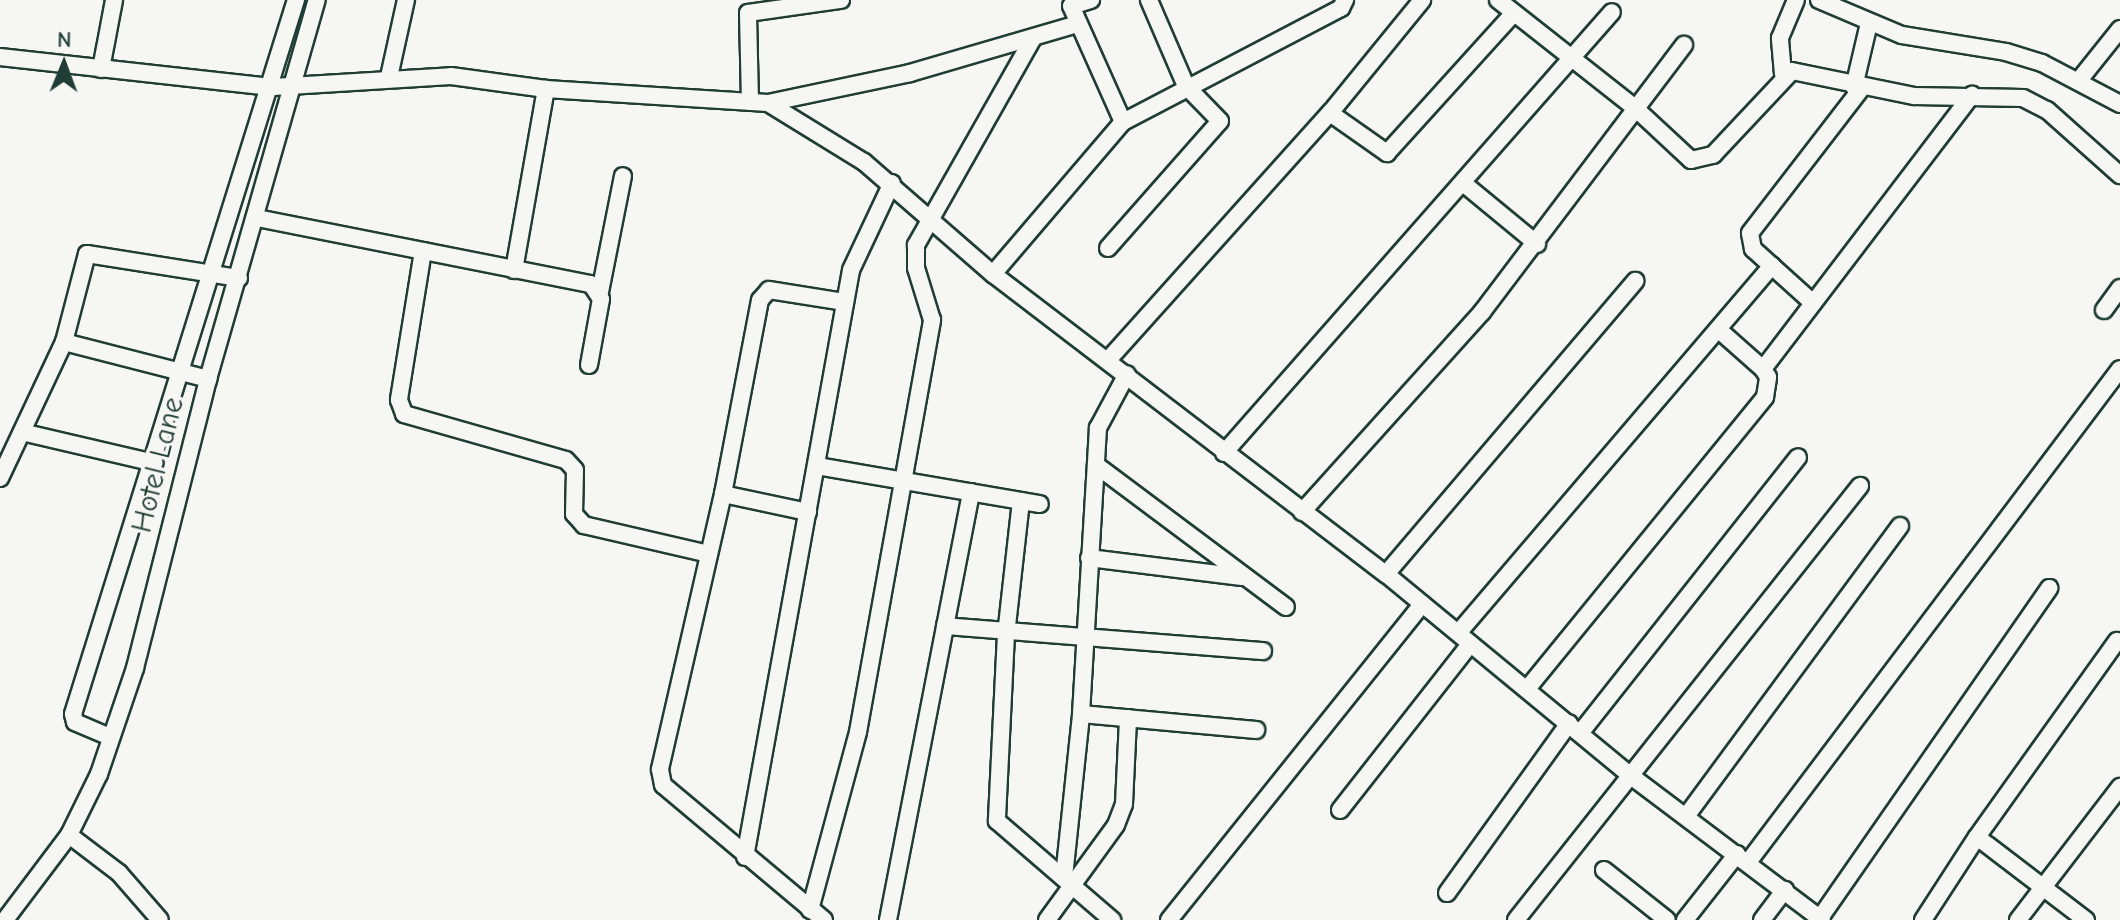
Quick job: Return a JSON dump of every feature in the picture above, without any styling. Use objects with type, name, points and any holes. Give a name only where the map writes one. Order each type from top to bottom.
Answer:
[{"type":"street","points":[[101,69],[114,0]]},
{"type":"street","points":[[97,732],[75,722],[73,714],[155,463],[195,376],[284,86],[296,0]]},
{"type":"street","name":"Hotel Lane","points":[[5,920],[69,835],[87,803],[97,732],[157,588],[195,376],[226,275],[257,218],[284,86],[317,0]]},
{"type":"street","points":[[389,77],[406,0]]},
{"type":"street","points":[[750,102],[748,13],[841,0]]},
{"type":"street","points":[[1091,0],[1070,3],[1123,122]]},
{"type":"street","points":[[1108,248],[1218,126],[1218,116],[1186,86],[1149,0]]},
{"type":"street","points":[[993,274],[1123,122],[1186,86],[1341,8],[1345,0]]},
{"type":"street","points":[[1109,359],[1330,113],[1422,0]]},
{"type":"street","points":[[1498,0],[1575,58],[1697,162],[1713,155],[1783,74],[1801,71],[1857,88],[1914,96],[2012,96],[2036,103],[2120,175]]},
{"type":"street","points":[[1783,74],[1780,38],[1796,0]]},
{"type":"street","points":[[1819,0],[1869,23],[1932,43],[2006,52],[2080,79],[2120,104]]},
{"type":"street","points":[[1224,453],[1575,58],[1612,12]]},
{"type":"street","points":[[1330,113],[1387,153],[1514,13]]},
{"type":"street","points":[[1813,303],[1753,249],[1750,233],[1857,88],[1869,23]]},
{"type":"street","points":[[0,57],[284,86],[389,77],[451,76],[546,89],[768,103],[822,95],[1078,24]]},
{"type":"street","points":[[2080,79],[2120,29]]},
{"type":"street","points":[[810,910],[858,732],[932,320],[914,255],[1033,38]]},
{"type":"street","points":[[1302,512],[1537,244],[1634,107],[1684,45]]},
{"type":"street","points":[[514,270],[546,89]]},
{"type":"street","points":[[1763,369],[1972,95]]},
{"type":"street","points":[[768,103],[892,183],[930,222],[993,274],[1109,359],[1224,453],[1386,574],[1631,776],[1743,857],[1821,919],[2049,588]]},
{"type":"street","points":[[589,365],[623,176]]},
{"type":"street","points":[[745,857],[845,302],[865,233],[892,183]]},
{"type":"street","points":[[1463,183],[1537,244]]},
{"type":"street","points":[[257,218],[591,284],[600,292]]},
{"type":"street","points":[[423,251],[399,400],[404,414],[566,460],[575,470],[574,514],[584,525],[709,554]]},
{"type":"street","points":[[0,478],[6,454],[26,433],[64,342],[87,254],[226,275]]},
{"type":"street","points":[[1340,810],[1465,638],[1772,266]]},
{"type":"street","points":[[1386,574],[1635,281]]},
{"type":"street","points":[[2104,310],[2120,288]]},
{"type":"street","points":[[824,920],[745,857],[660,777],[723,494],[763,293],[845,302]]},
{"type":"street","points":[[1527,689],[1765,397],[1768,377],[1763,369],[1718,329]]},
{"type":"street","points":[[64,342],[195,376]]},
{"type":"street","points":[[1685,920],[1743,857],[2120,369]]},
{"type":"street","points":[[1069,881],[1096,465],[1102,413],[1127,374]]},
{"type":"street","points":[[26,433],[155,463]]},
{"type":"street","points":[[1447,893],[1575,728],[1798,457]]},
{"type":"street","points":[[1096,465],[1286,607]]},
{"type":"street","points":[[817,466],[1040,504]]},
{"type":"street","points":[[1516,920],[1860,486]]},
{"type":"street","points":[[888,920],[971,492]]},
{"type":"street","points":[[723,494],[808,512]]},
{"type":"street","points":[[1021,501],[1006,634],[997,821],[1112,920]]},
{"type":"street","points":[[1687,815],[1900,526]]},
{"type":"street","points":[[1089,558],[1246,577]]},
{"type":"street","points":[[1169,920],[1422,604]]},
{"type":"street","points":[[945,626],[1006,634],[1263,651]]},
{"type":"street","points":[[1923,920],[1977,837],[2117,641]]},
{"type":"street","points":[[1081,714],[1256,730]]},
{"type":"street","points":[[1047,920],[1069,881],[1116,825],[1124,804],[1128,718]]},
{"type":"street","points":[[2018,920],[2120,787]]},
{"type":"street","points":[[69,835],[119,873],[160,920]]},
{"type":"street","points":[[1977,837],[2086,920]]},
{"type":"street","points":[[1604,870],[1667,920]]},
{"type":"street","points":[[1762,920],[1785,890]]}]
